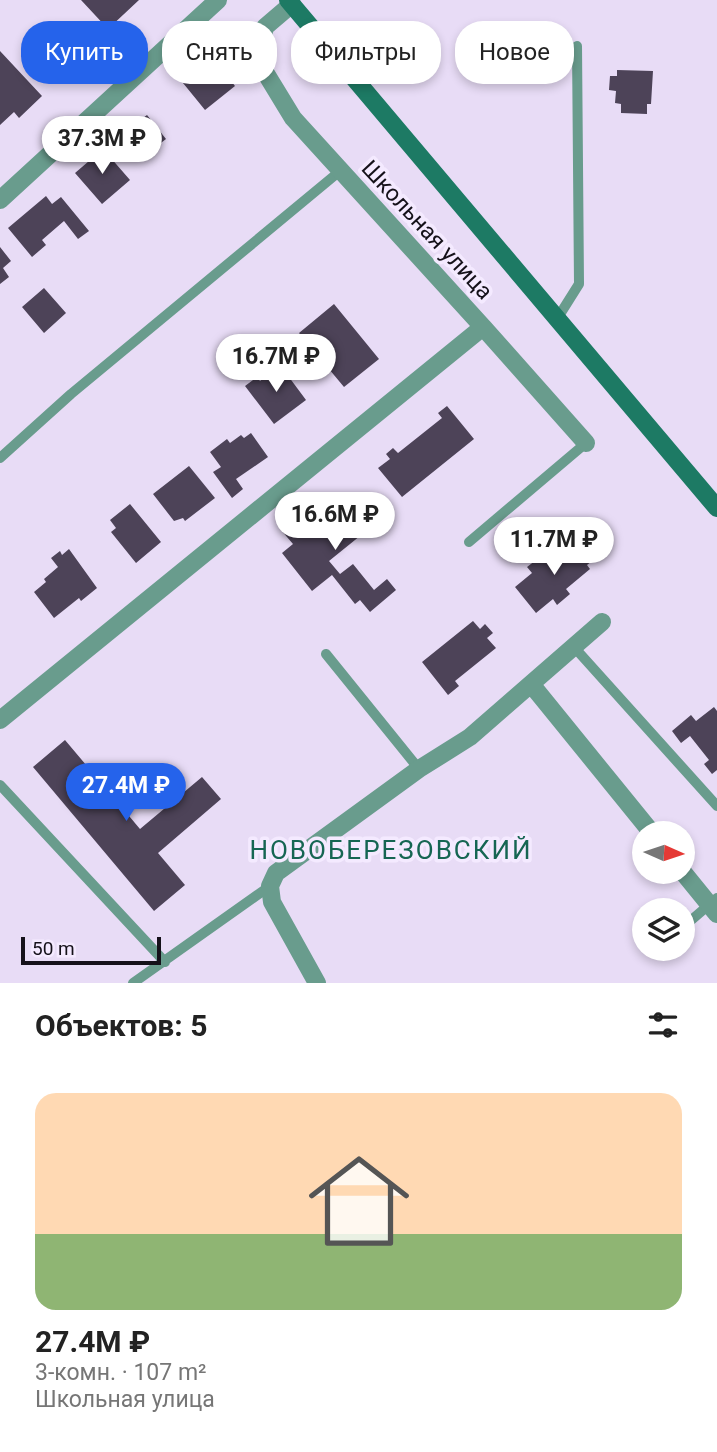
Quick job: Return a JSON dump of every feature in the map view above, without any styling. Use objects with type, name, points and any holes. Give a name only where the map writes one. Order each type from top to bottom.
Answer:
[{"type":"street","points":[[0,200],[218,0]]},
{"type":"street","points":[[290,2],[717,508]]},
{"type":"street","name":"Школьная улица","points":[[0,720],[483,327],[293,118],[257,58],[265,27],[290,2]]},
{"type":"street","points":[[483,327],[586,443]]},
{"type":"street","points":[[317,983],[272,902],[270,886],[276,873],[419,769],[470,737],[602,622]]},
{"type":"street","points":[[531,684],[642,821]]},
{"type":"street","points":[[694,884],[714,905]]},
{"type":"lane","points":[[557,318],[579,284],[577,46]]},
{"type":"lane","points":[[0,458],[71,394],[340,171]]},
{"type":"lane","points":[[469,542],[586,443]]},
{"type":"lane","points":[[574,646],[717,806]]},
{"type":"lane","points":[[326,654],[419,769]]},
{"type":"lane","points":[[0,785],[165,962]]},
{"type":"lane","points":[[132,983],[270,886]]},
{"type":"lane","points":[[695,919],[714,905]]},
{"type":"building","points":[[81,0],[139,0],[117,21],[101,21]]},
{"type":"building","points":[[0,51],[21,74],[21,84],[31,84],[42,96],[19,118],[14,112],[0,125]]},
{"type":"building","points":[[617,70],[653,71],[651,104],[647,104],[647,114],[621,113],[621,104],[615,103],[616,91],[609,90],[610,76],[617,76]]},
{"type":"building","points":[[184,84],[233,84],[235,86],[205,110]]},
{"type":"building","points":[[147,115],[166,139],[144,156],[125,132]]},
{"type":"building","points":[[103,149],[130,180],[102,204],[75,173]]},
{"type":"building","points":[[46,196],[52,204],[61,197],[89,231],[78,239],[64,221],[42,240],[46,245],[32,257],[8,228]]},
{"type":"building","points":[[0,247],[11,261],[3,268],[9,277],[0,284]]},
{"type":"building","points":[[44,288],[66,313],[44,333],[22,307]]},
{"type":"building","points":[[334,304],[379,359],[344,387],[299,333]]},
{"type":"building","points":[[280,365],[306,400],[274,424],[245,386],[257,377],[260,381]]},
{"type":"building","points":[[447,406],[474,439],[402,497],[378,468],[390,459],[386,454],[393,448],[398,453],[442,418],[438,413]]},
{"type":"building","points":[[251,433],[268,457],[236,479],[243,489],[232,498],[213,472],[221,467],[210,452],[227,439],[230,443],[241,435],[244,438]]},
{"type":"building","points":[[189,466],[215,498],[185,521],[183,518],[174,521],[153,494]]},
{"type":"building","points":[[353,493],[376,523],[329,561],[340,574],[353,564],[374,590],[387,579],[396,590],[370,612],[360,600],[355,604],[332,575],[312,591],[282,553],[293,544],[281,530],[292,522],[302,534]]},
{"type":"building","points":[[130,504],[161,542],[136,563],[111,532],[116,528],[110,520]]},
{"type":"building","points":[[570,542],[572,545],[576,542],[592,561],[587,565],[590,569],[566,589],[570,594],[557,605],[553,599],[536,613],[515,587],[532,573],[527,567],[540,557],[544,563]]},
{"type":"building","points":[[69,549],[97,588],[54,618],[34,592],[58,567],[51,558],[60,551],[62,555]]},
{"type":"building","points":[[473,621],[480,629],[485,624],[493,633],[487,638],[496,648],[455,681],[459,686],[448,695],[422,662]]},
{"type":"building","points":[[714,707],[717,711],[717,770],[712,774],[704,764],[709,760],[690,736],[681,743],[672,731],[691,715],[696,721]]},
{"type":"building","points":[[65,740],[140,829],[202,777],[221,799],[158,853],[185,885],[154,911],[33,767]]},
{"type":"district","name":"НОВОБЕРЕЗОВСКИЙ","points":[[391,850]]}]
